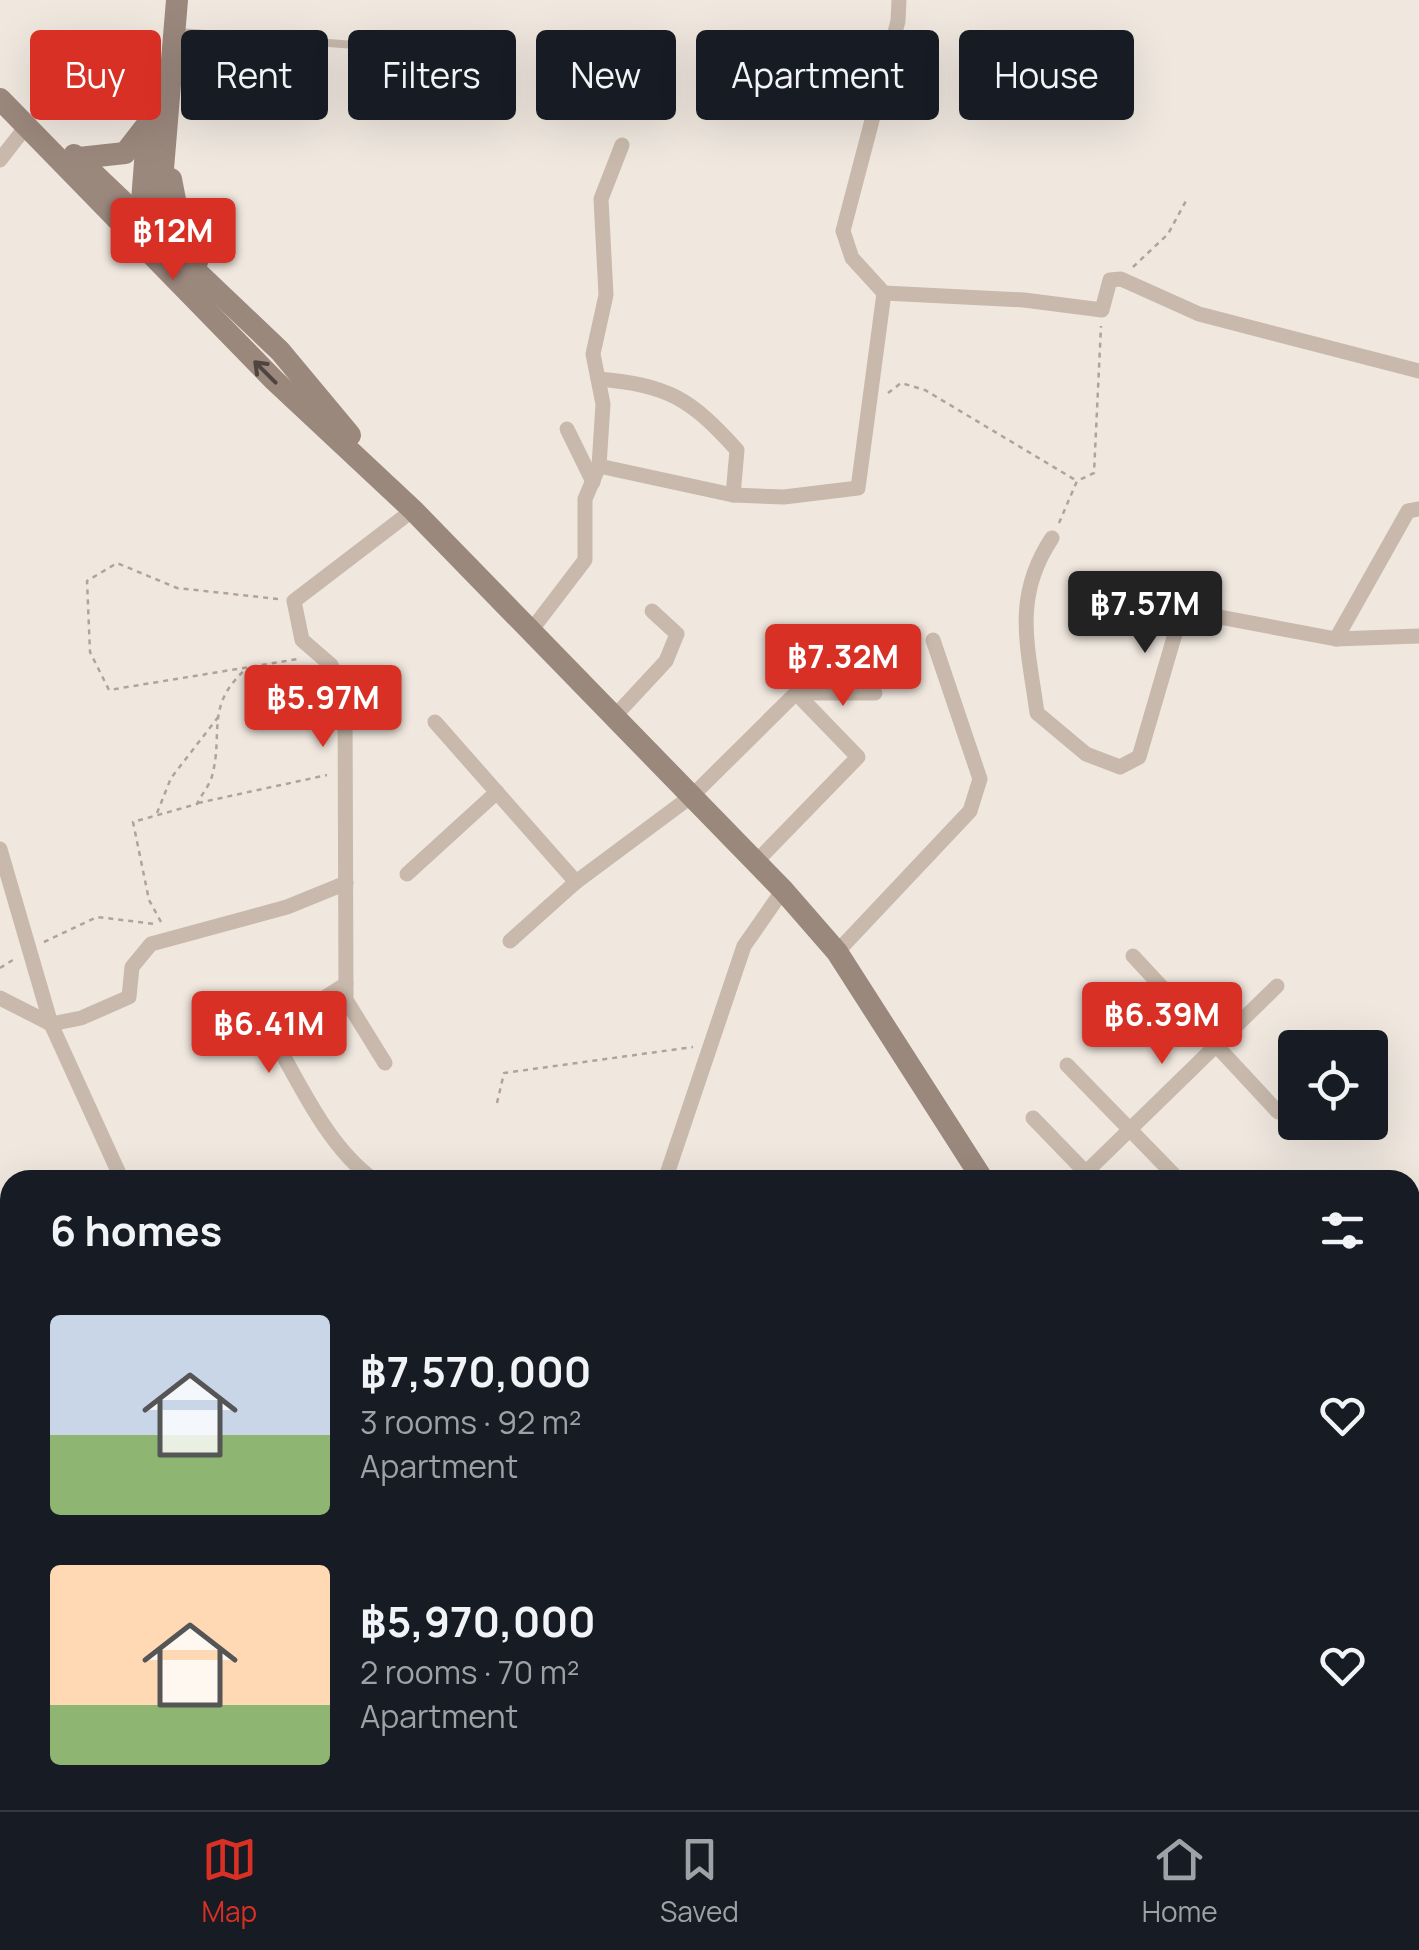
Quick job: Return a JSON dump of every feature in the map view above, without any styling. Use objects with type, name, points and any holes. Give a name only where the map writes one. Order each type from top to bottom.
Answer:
[{"type":"main road","points":[[146,230],[166,146],[177,0]]},
{"type":"main road","points":[[175,32],[148,123],[146,230],[156,258],[232,322],[783,890],[838,952],[977,1170]]},
{"type":"main road","points":[[0,99],[146,230],[202,274]]},
{"type":"main road","points":[[79,158],[125,153],[148,123]]},
{"type":"main road","points":[[28,124],[79,158],[146,230]]},
{"type":"main road","points":[[166,146],[178,215],[202,274],[232,322]]},
{"type":"street","points":[[899,0],[898,22],[842,231],[852,258],[884,293],[1024,300],[1102,310],[1110,280],[1121,279],[1198,314],[1419,371]]},
{"type":"street","points":[[0,160],[28,124]]},
{"type":"street","points":[[530,632],[584,560],[585,499],[596,474],[604,404],[593,354],[606,296],[601,200],[622,145]]},
{"type":"street","points":[[567,429],[596,474],[732,495],[784,497],[858,488],[884,293]]},
{"type":"street","points":[[598,379],[667,388],[703,412],[736,450],[732,495]]},
{"type":"street","points":[[1336,639],[1408,511],[1419,509]]},
{"type":"street","points":[[386,1063],[346,1000],[345,694],[331,665],[302,640],[294,602],[413,510]]},
{"type":"street","points":[[1052,538],[1037,561],[1023,629],[1037,712],[1086,754],[1120,767],[1139,757],[1182,610],[1336,639],[1419,636]]},
{"type":"street","points":[[614,717],[666,662],[678,634],[652,611]]},
{"type":"street","points":[[838,952],[970,811],[980,779],[933,640]]},
{"type":"street","points":[[756,862],[858,756],[796,692]]},
{"type":"street","points":[[510,941],[576,882],[692,796],[796,692],[875,694]]},
{"type":"street","points":[[435,722],[576,882]]},
{"type":"street","points":[[407,874],[497,792]]},
{"type":"street","points":[[0,849],[51,1024],[117,1170]]},
{"type":"street","points":[[0,998],[51,1024],[81,1018],[130,997],[132,968],[151,944],[287,907],[346,883]]},
{"type":"street","points":[[668,1170],[744,946],[783,890]]},
{"type":"street","points":[[1133,956],[1278,1112]]},
{"type":"street","points":[[346,984],[283,1024],[275,1042],[319,1116],[360,1170]]},
{"type":"street","points":[[1093,1170],[1277,986]]},
{"type":"street","points":[[1068,1065],[1169,1170]]},
{"type":"street","points":[[1033,1118],[1079,1170]]},
{"type":"lane","points":[[175,32],[348,45]]},
{"type":"path","points":[[1121,279],[1168,234],[1186,199]]},
{"type":"path","points":[[1052,538],[1077,481],[1094,473],[1102,310]]},
{"type":"path","points":[[868,412],[900,382],[925,390],[1077,481]]},
{"type":"path","points":[[294,602],[177,588],[117,563],[87,581],[90,652],[109,690],[320,655]]},
{"type":"path","points":[[1076,572],[1182,610]]},
{"type":"path","points":[[197,804],[212,776],[214,736],[226,686],[248,667]]},
{"type":"path","points":[[157,813],[170,778],[220,715]]},
{"type":"path","points":[[0,968],[30,948],[97,917],[134,918],[164,927],[149,900],[132,822],[346,771]]},
{"type":"path","points":[[498,1103],[504,1073],[638,1052],[710,1046]]}]
